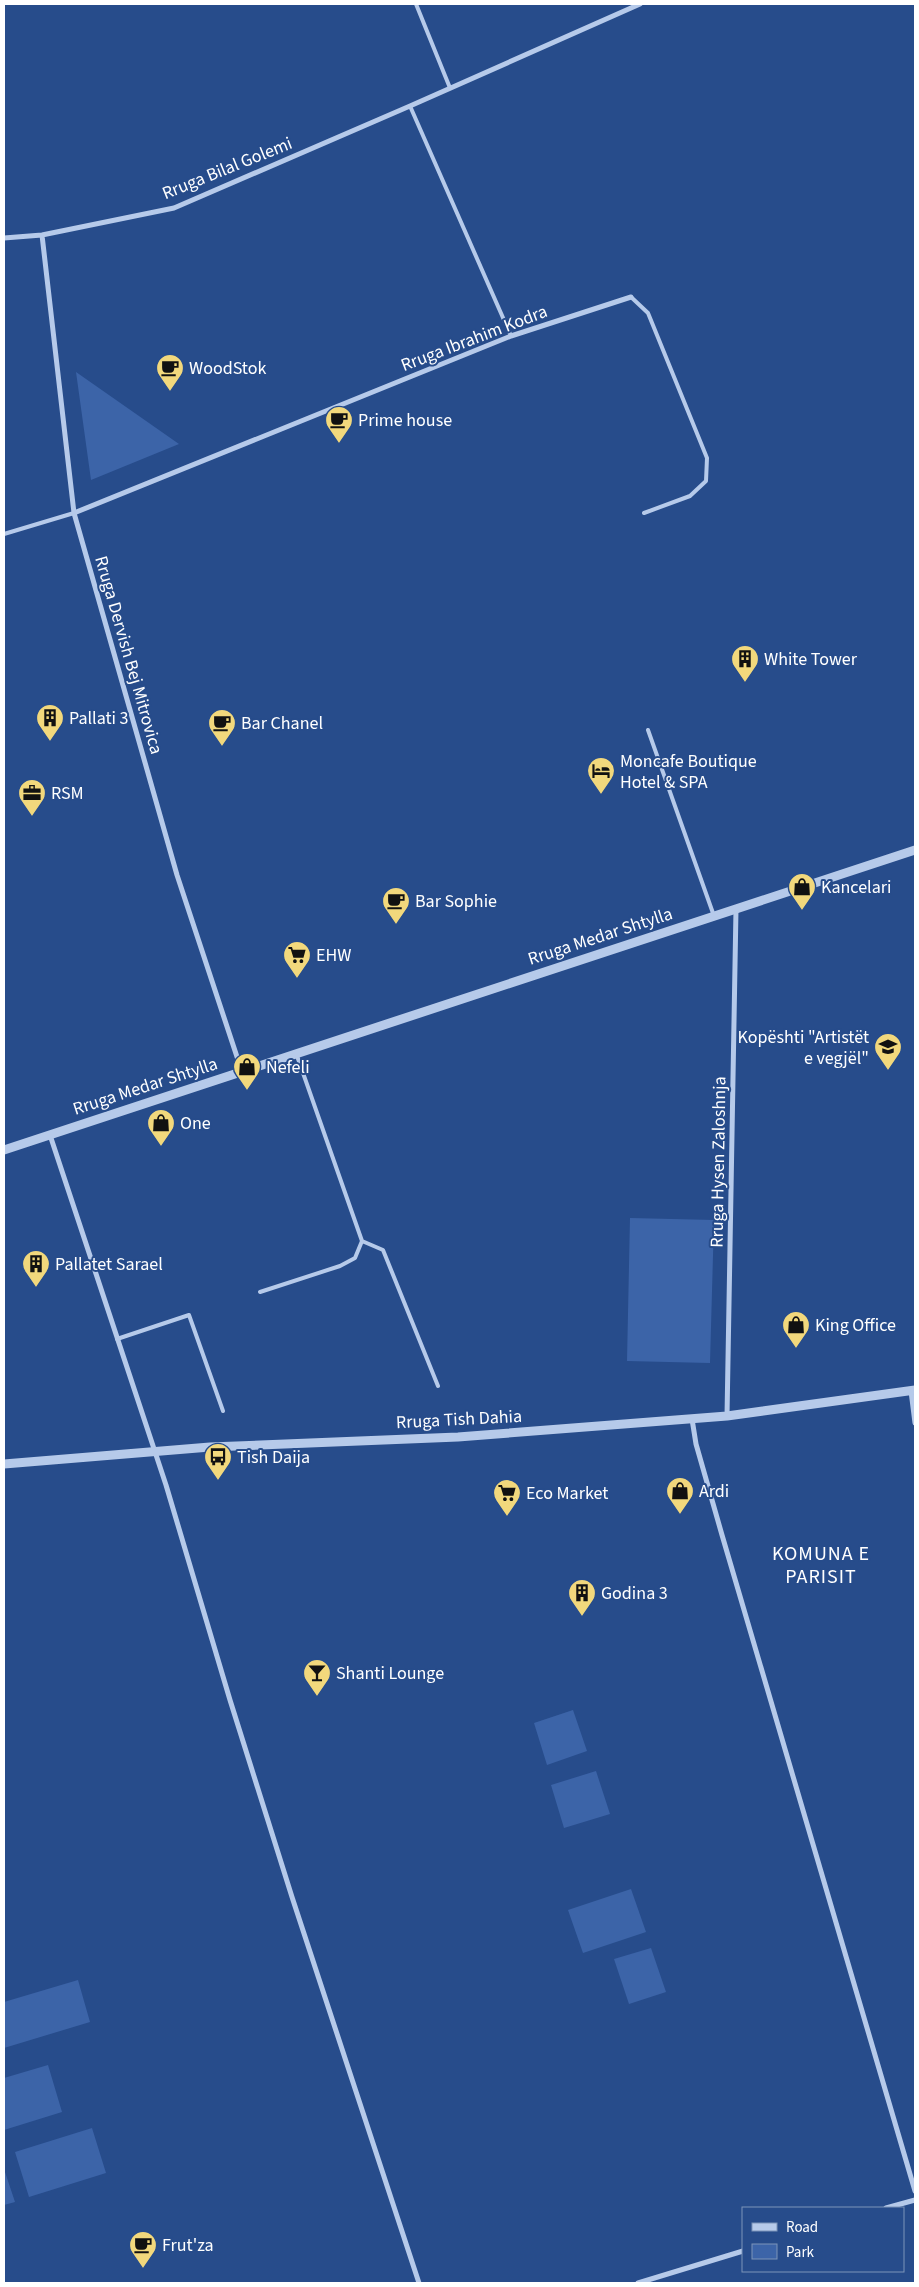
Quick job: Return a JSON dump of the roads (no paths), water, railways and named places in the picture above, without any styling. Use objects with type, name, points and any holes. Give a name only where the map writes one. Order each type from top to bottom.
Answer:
[{"type":"street","name":"Rruga Bilal Golemi","points":[[4,238],[42,235],[174,208],[640,4]]},
{"type":"street","name":"Rruga Dervish Bej Mitrovica","points":[[42,235],[74,513],[177,875],[242,1072]]},
{"type":"street","name":"Rruga Ibrahim Kodra","points":[[74,513],[511,336],[630,297]]},
{"type":"street","name":"Rruga Medar Shtylla","points":[[4,1150],[915,850]]},
{"type":"street","name":"Rruga Hysen Zaloshnja","points":[[727,1416],[736,909]]},
{"type":"street","points":[[50,1134],[155,1452],[292,1896],[419,2283]]},
{"type":"street","name":"Rruga Tish Dahia","points":[[4,1464],[234,1446],[458,1437],[692,1419],[727,1416],[913,1390]]},
{"type":"street","points":[[913,1390],[915,1423]]},
{"type":"street","points":[[692,1419],[696,1444],[915,2191]]},
{"type":"street","points":[[890,2207],[915,2200]]},
{"type":"street","points":[[638,2283],[742,2252]]},
{"type":"lane","points":[[416,4],[450,88]]},
{"type":"lane","points":[[410,106],[511,336]]},
{"type":"lane","name":"Rruga Ibrahim Kodra","points":[[630,297],[648,313],[707,458],[706,481],[690,496],[644,513]]},
{"type":"lane","points":[[4,534],[74,513]]},
{"type":"lane","points":[[648,730],[714,916]]},
{"type":"lane","points":[[260,1292],[340,1266],[355,1258],[362,1241],[296,1053]]},
{"type":"lane","points":[[362,1241],[383,1250],[438,1386]]},
{"type":"lane","points":[[117,1339],[189,1315],[223,1411]]},
{"type":"place","name":"WoodStok","points":[[170,392]]},
{"type":"place","name":"Prime house","points":[[339,444]]},
{"type":"place","name":"White Tower","points":[[745,683]]},
{"type":"place","name":"Pallati 3","points":[[50,742]]},
{"type":"place","name":"Bar Chanel","points":[[222,747]]},
{"type":"place","name":"Moncafe Boutique Hotel & SPA","points":[[601,795]]},
{"type":"place","name":"RSM","points":[[32,817]]},
{"type":"place","name":"Kancelari","points":[[802,911]]},
{"type":"place","name":"Bar Sophie","points":[[396,925]]},
{"type":"place","name":"EHW","points":[[297,979]]},
{"type":"place","name":"Kopështi \"Artistët e vegjël\"","points":[[888,1071]]},
{"type":"place","name":"Nefeli","points":[[247,1091]]},
{"type":"place","name":"One","points":[[161,1147]]},
{"type":"place","name":"Pallatet Sarael","points":[[36,1288]]},
{"type":"place","name":"King Office","points":[[796,1349]]},
{"type":"place","name":"Tish Daija","points":[[218,1481]]},
{"type":"place","name":"Ardi","points":[[680,1515]]},
{"type":"place","name":"Eco Market","points":[[507,1517]]},
{"type":"place","name":"Godina 3","points":[[582,1617]]},
{"type":"place","name":"Shanti Lounge","points":[[317,1697]]},
{"type":"place","name":"Frut'za","points":[[143,2269]]},
{"type":"district","name":"KOMUNA E PARISIT","points":[[821,1564]]}]
